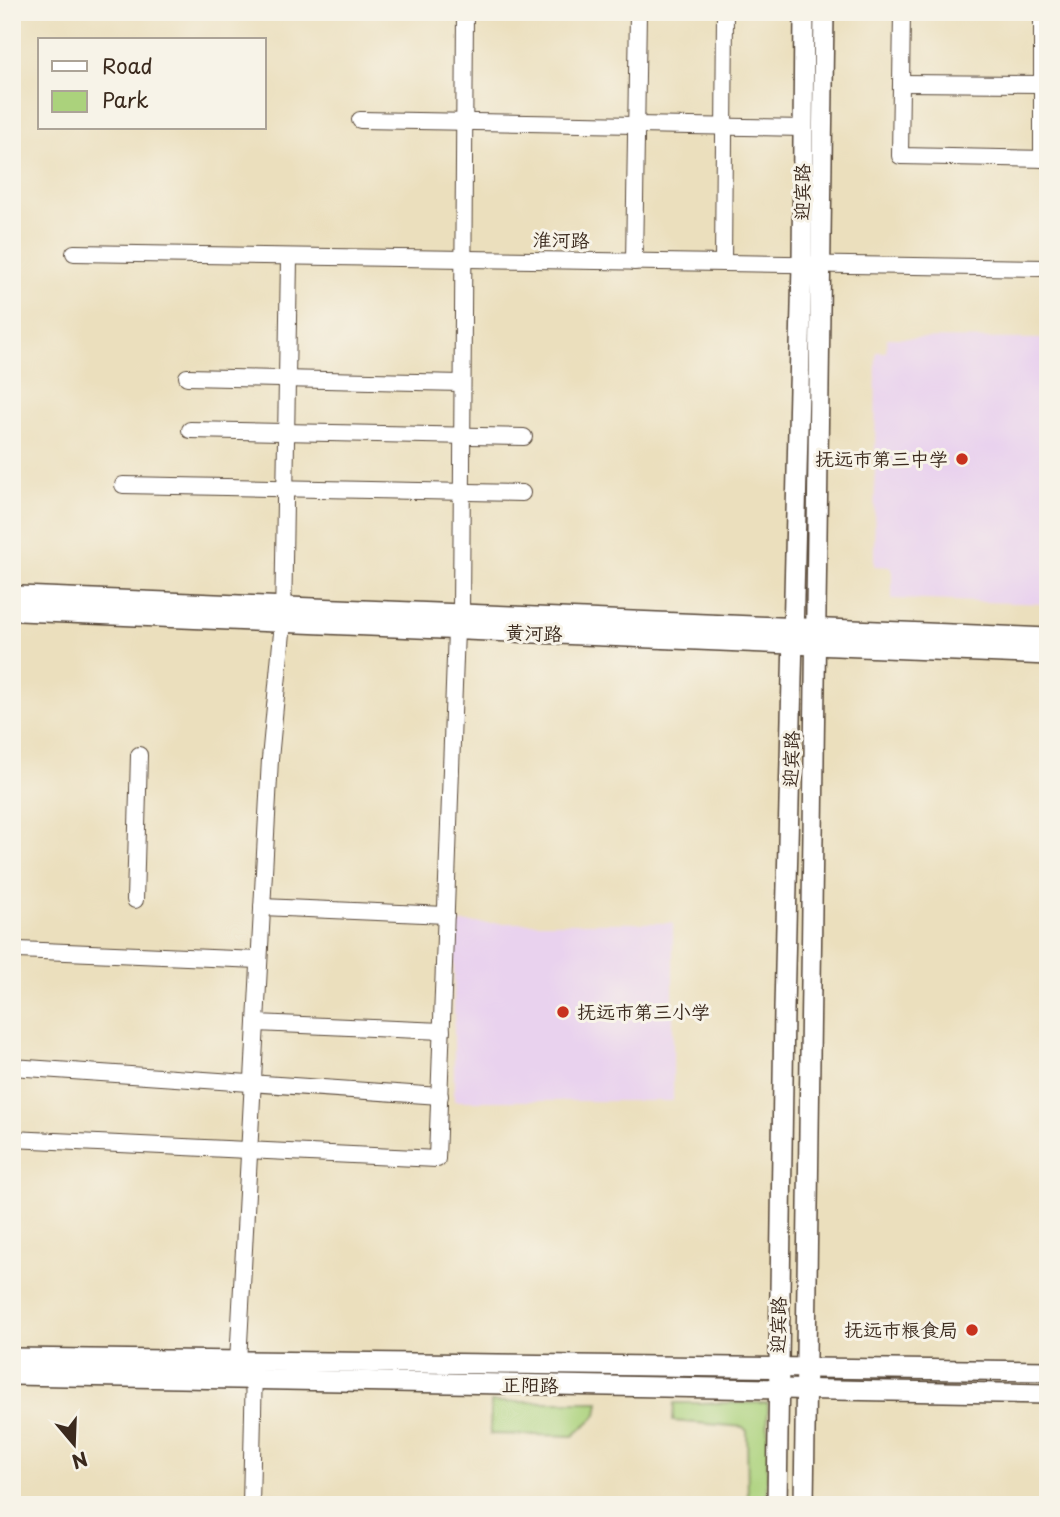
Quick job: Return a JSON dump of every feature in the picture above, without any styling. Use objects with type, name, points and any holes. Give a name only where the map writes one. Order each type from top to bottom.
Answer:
[{"type":"main road","name":"迎宾路","points":[[804,12],[803,128],[811,265],[817,636],[804,1505]]},
{"type":"main road","name":"迎宾路","points":[[777,1505],[777,1389],[794,635],[824,12]]},
{"type":"main road","name":"黄河路","points":[[20,603],[817,636],[1048,638]]},
{"type":"main road","name":"黄河路","points":[[817,636],[1048,655]]},
{"type":"main road","name":"正阳路","points":[[12,1358],[777,1389],[1048,1394]]},
{"type":"main road","name":"正阳路","points":[[12,1375],[248,1368],[778,1366],[1048,1371]]},
{"type":"street","points":[[12,1139],[437,1158],[458,622],[465,12]]},
{"type":"street","points":[[634,262],[638,12]]},
{"type":"street","points":[[723,264],[725,12]]},
{"type":"street","points":[[902,12],[900,156],[1045,159],[1042,12]]},
{"type":"street","points":[[901,83],[1042,84]]},
{"type":"street","points":[[360,120],[464,124],[803,128]]},
{"type":"street","name":"淮河路","points":[[75,253],[1048,268]]},
{"type":"street","points":[[251,1505],[248,1368],[249,1149],[270,759],[284,614],[289,257]]},
{"type":"street","points":[[187,377],[462,383]]},
{"type":"street","points":[[190,430],[524,438]]},
{"type":"street","points":[[123,485],[522,493]]},
{"type":"street","points":[[135,900],[139,755]]},
{"type":"street","points":[[262,907],[446,915]]},
{"type":"street","points":[[18,950],[259,960]]},
{"type":"street","points":[[256,1023],[442,1031]]},
{"type":"street","points":[[12,1067],[440,1096]]},
{"type":"shaded area","name":"抚远市第三中学","points":[[887,338],[1048,339],[1048,604],[892,599],[892,567],[874,566],[876,352],[886,352]]},
{"type":"shaded area","name":"抚远市第三小学","points":[[454,923],[673,923],[673,1101],[454,1101]]},
{"type":"green space","points":[[491,1402],[599,1402],[597,1415],[573,1436],[490,1434]]},
{"type":"green space","points":[[674,1403],[768,1403],[767,1505],[748,1505],[747,1431],[743,1427],[673,1421]]},
{"type":"place","name":"抚远市第三中学","points":[[962,459]]},
{"type":"place","name":"抚远市第三小学","points":[[563,1012]]},
{"type":"place","name":"抚远市粮食局","points":[[972,1330]]}]
